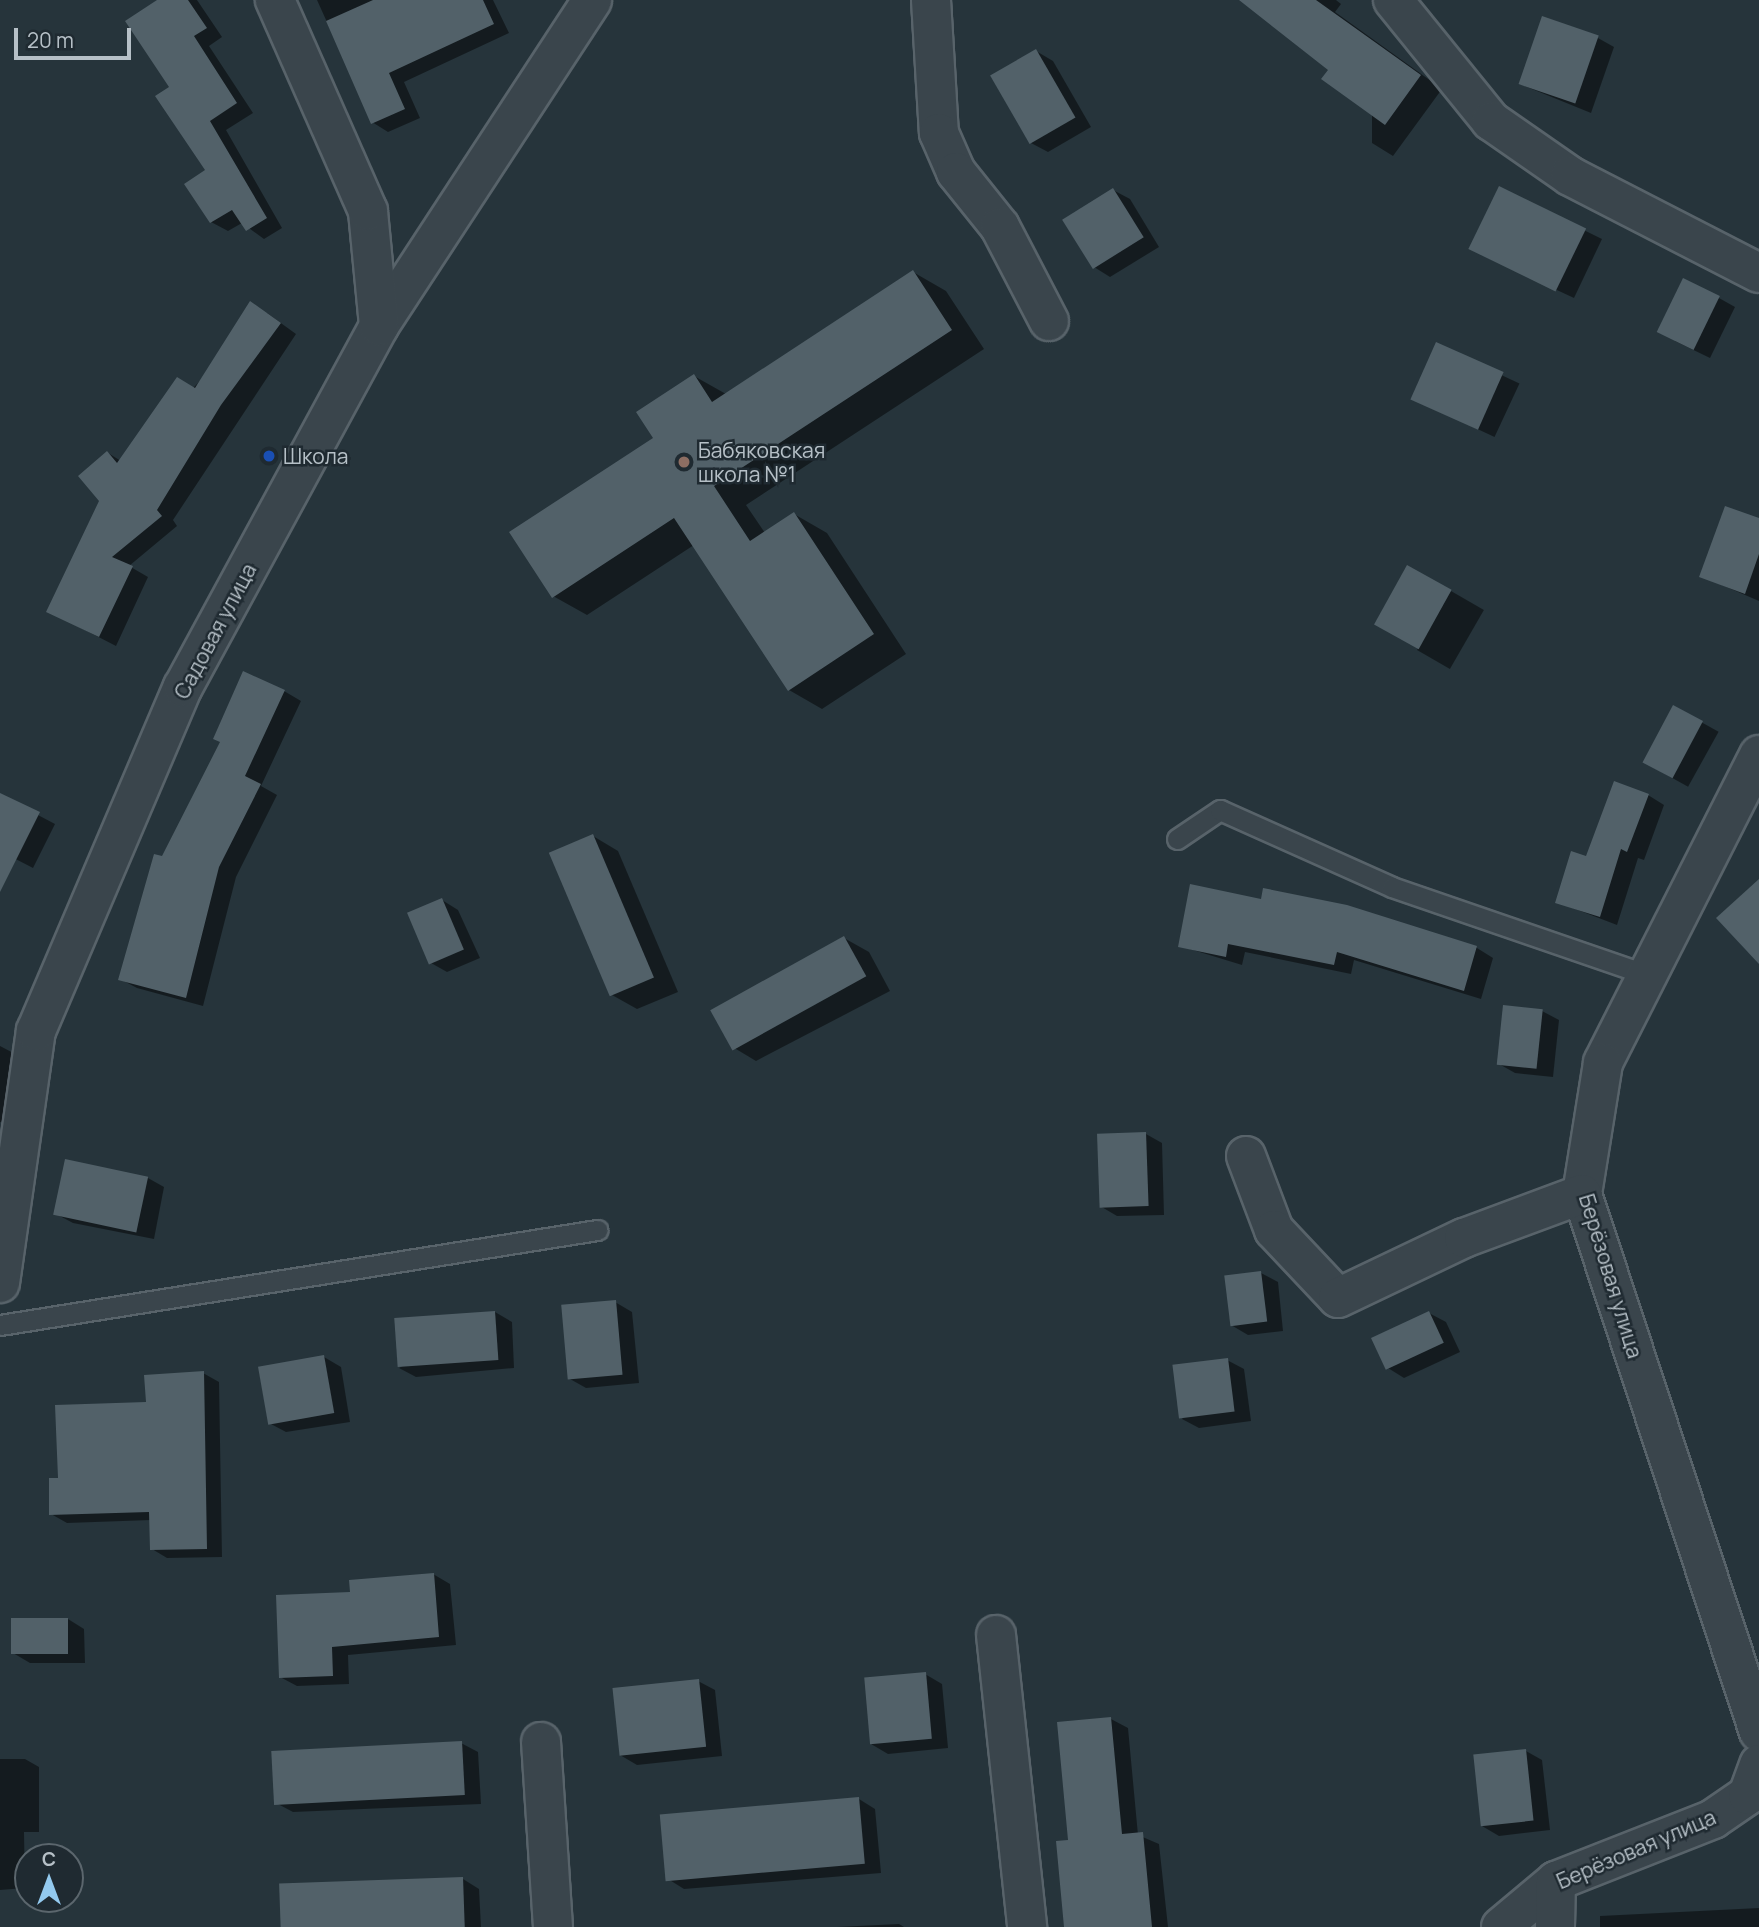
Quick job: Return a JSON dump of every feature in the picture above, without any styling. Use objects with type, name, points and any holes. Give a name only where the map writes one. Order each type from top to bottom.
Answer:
[{"type":"street","points":[[275,0],[368,211],[379,326]]},
{"type":"street","name":"Садовая улица","points":[[0,1283],[36,1031],[183,687],[379,326],[592,0]]},
{"type":"street","points":[[930,0],[939,133],[956,172],[1000,227],[1049,321]]},
{"type":"street","points":[[1393,0],[1491,121],[1570,176],[1759,273]]},
{"type":"street","name":"Берёзовая улица","points":[[1759,755],[1604,1063],[1582,1194],[1759,1732]]},
{"type":"street","points":[[1246,1156],[1274,1230],[1338,1298],[1464,1238],[1582,1194]]},
{"type":"street","points":[[996,1634],[1027,1927]]},
{"type":"street","points":[[541,1742],[553,1927]]},
{"type":"street","name":"Берёзовая улица","points":[[1502,1927],[1556,1881],[1713,1819],[1748,1795],[1759,1764]]},
{"type":"street","points":[[1555,1927],[1556,1881]]},
{"type":"lane","points":[[1177,839],[1220,810],[1392,887],[1648,975]]},
{"type":"lane","points":[[0,1325],[597,1230]]},
{"type":"building","points":[[157,0],[188,0],[207,28],[194,36],[237,103],[210,121],[267,218],[246,231],[232,210],[210,223],[184,184],[205,170],[155,96],[169,87],[125,21]]},
{"type":"building","points":[[373,0],[483,0],[494,24],[389,73],[405,109],[371,124],[326,21]]},
{"type":"building","points":[[1239,0],[1316,0],[1421,75],[1385,125],[1321,79],[1328,70]]},
{"type":"building","points":[[1542,16],[1599,36],[1575,104],[1519,84]]},
{"type":"building","points":[[1036,49],[1076,117],[1030,144],[990,76]]},
{"type":"building","points":[[1499,186],[1586,229],[1555,291],[1468,249]]},
{"type":"building","points":[[1113,188],[1144,237],[1093,269],[1062,220]]},
{"type":"building","name":"Бабяковская школа №1","points":[[913,270],[952,330],[714,486],[750,541],[794,512],[874,634],[788,691],[674,518],[552,598],[509,532],[653,438],[636,412],[694,374],[712,402]]},
{"type":"building","points":[[1683,278],[1720,296],[1694,350],[1657,332]]},
{"type":"building","points":[[250,301],[281,323],[221,405],[157,510],[162,516],[112,557],[133,566],[99,637],[46,612],[99,501],[78,476],[107,451],[117,463],[177,377],[195,388]]},
{"type":"building","points":[[1436,342],[1504,372],[1478,430],[1410,400]]},
{"type":"building","points":[[1725,506],[1759,518],[1759,554],[1745,594],[1699,577]]},
{"type":"building","points":[[1407,565],[1452,590],[1419,649],[1374,624]]},
{"type":"building","points":[[243,671],[285,690],[245,776],[261,784],[219,867],[186,998],[118,980],[154,854],[162,856],[220,742],[213,739]]},
{"type":"building","points":[[1673,705],[1703,721],[1673,778],[1642,762]]},
{"type":"building","points":[[1614,781],[1649,794],[1627,852],[1621,849],[1600,917],[1555,903],[1571,851],[1586,856]]},
{"type":"building","points":[[0,793],[40,812],[0,892]]},
{"type":"building","points":[[593,834],[654,978],[610,996],[549,853]]},
{"type":"building","points":[[1759,879],[1759,964],[1716,918]]},
{"type":"building","points":[[1190,884],[1261,899],[1263,888],[1347,905],[1477,946],[1464,991],[1337,952],[1334,965],[1228,944],[1226,957],[1178,947]]},
{"type":"building","points":[[442,898],[464,950],[429,964],[407,913]]},
{"type":"building","points":[[844,936],[866,976],[732,1050],[710,1010]]},
{"type":"building","points":[[1503,1005],[1543,1009],[1537,1069],[1497,1065]]},
{"type":"building","points":[[1146,1132],[1149,1206],[1100,1208],[1097,1134]]},
{"type":"building","points":[[65,1159],[148,1177],[136,1232],[53,1215]]},
{"type":"building","points":[[1261,1271],[1267,1322],[1230,1326],[1224,1276]]},
{"type":"building","points":[[616,1300],[623,1375],[568,1380],[561,1305]]},
{"type":"building","points":[[495,1311],[498,1360],[398,1367],[394,1318]]},
{"type":"building","points":[[1429,1311],[1444,1343],[1386,1370],[1371,1338]]},
{"type":"building","points":[[324,1355],[334,1413],[268,1425],[258,1367]]},
{"type":"building","points":[[1228,1358],[1235,1412],[1179,1418],[1172,1365]]},
{"type":"building","points":[[204,1371],[207,1549],[150,1550],[149,1512],[49,1515],[49,1478],[58,1478],[55,1405],[146,1402],[144,1375]]},
{"type":"building","points":[[434,1573],[439,1637],[332,1647],[333,1676],[279,1678],[276,1595],[350,1592],[349,1580]]},
{"type":"building","points":[[11,1618],[68,1618],[68,1654],[11,1654]]},
{"type":"building","points":[[926,1672],[932,1739],[870,1744],[864,1677]]},
{"type":"building","points":[[699,1679],[706,1747],[620,1756],[612,1688]]},
{"type":"building","points":[[1111,1717],[1122,1834],[1143,1832],[1152,1927],[1064,1927],[1056,1841],[1068,1840],[1057,1722]]},
{"type":"building","points":[[462,1741],[465,1795],[274,1805],[271,1751]]},
{"type":"building","points":[[1526,1749],[1534,1821],[1481,1826],[1473,1755]]},
{"type":"building","points":[[859,1797],[865,1864],[666,1881],[660,1814]]},
{"type":"building","points":[[463,1877],[465,1927],[281,1927],[279,1883]]},
{"type":"place","name":"Школа","points":[[269,456]]},
{"type":"place","name":"Бабяковская школа №1","points":[[684,462]]}]
